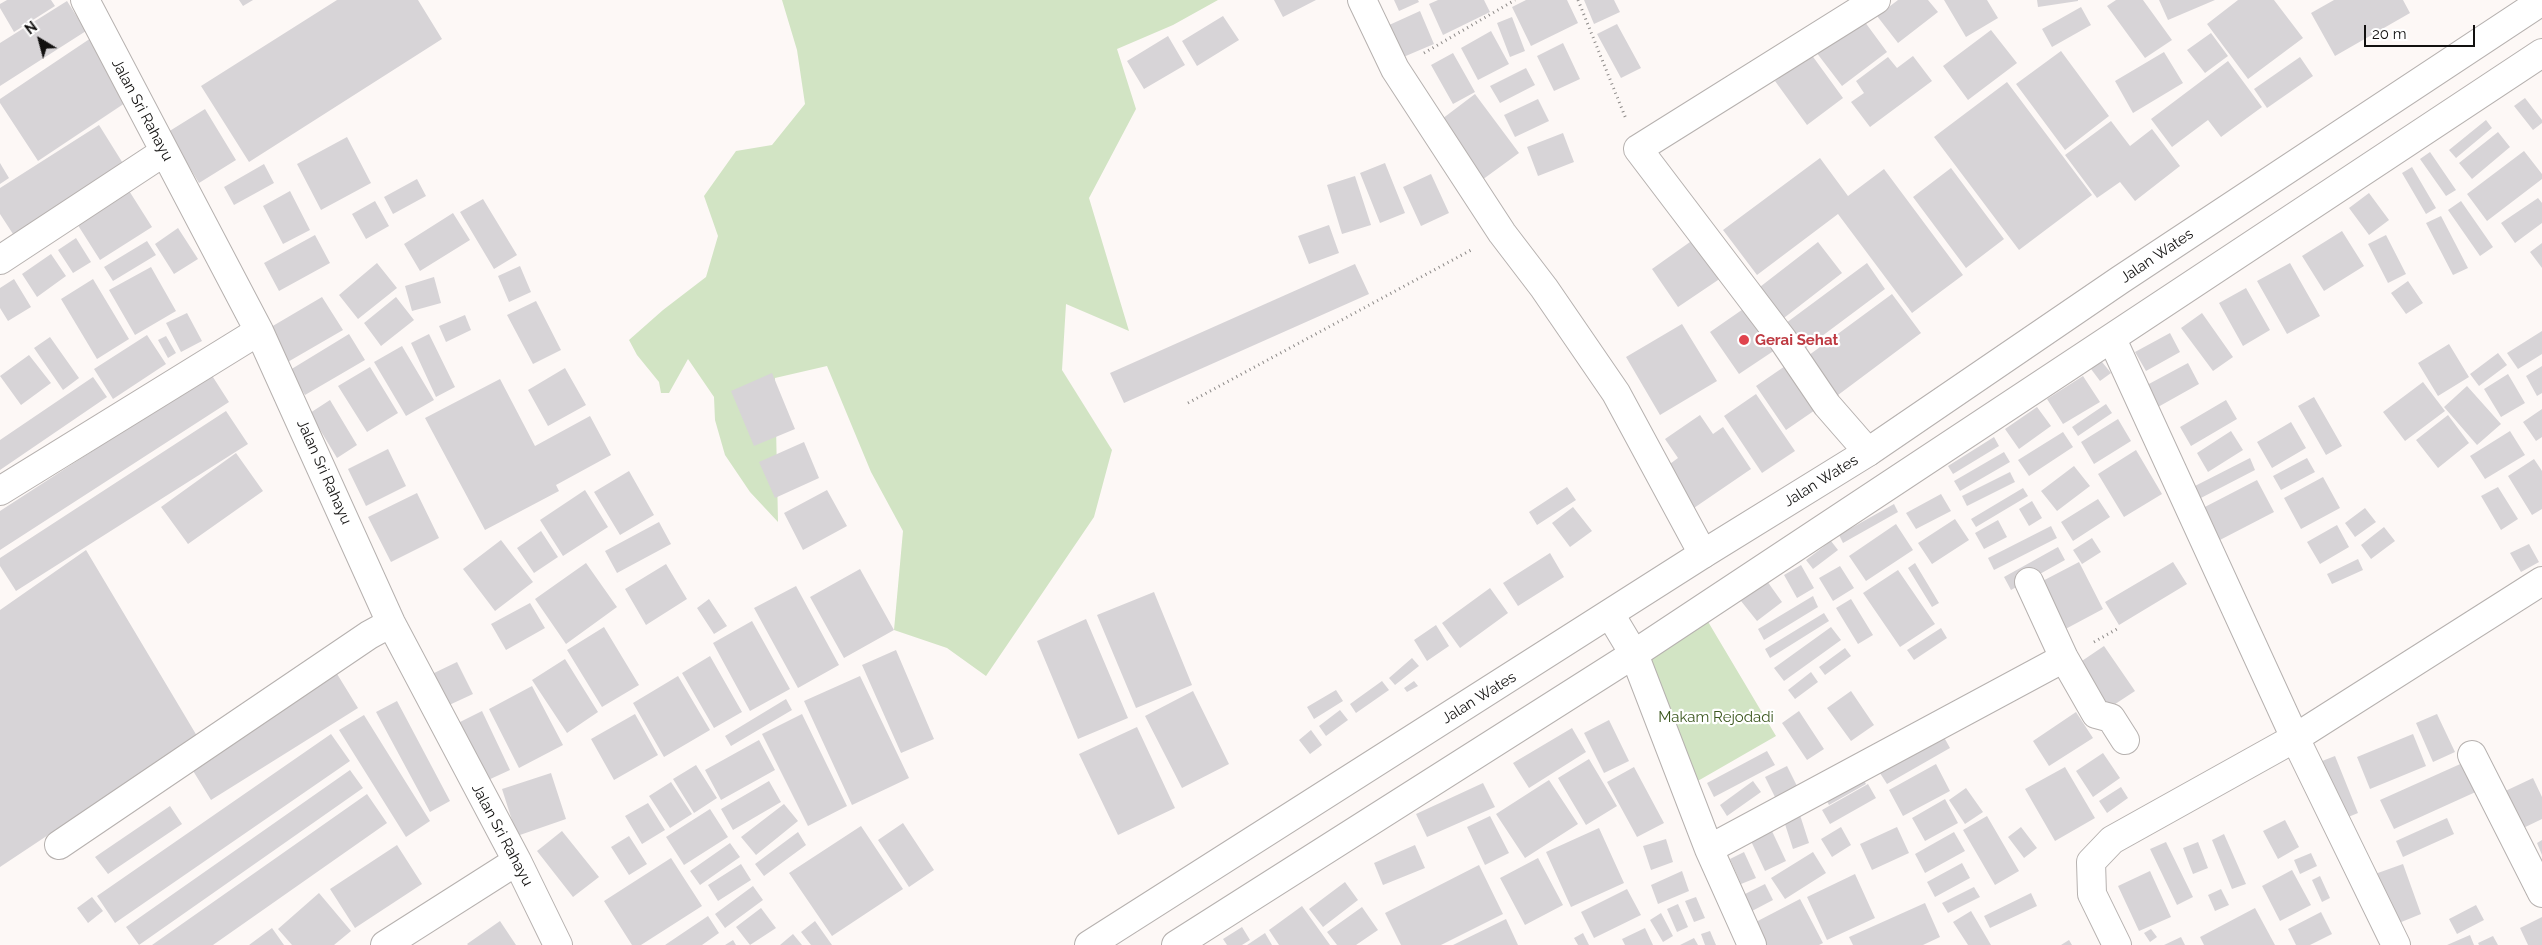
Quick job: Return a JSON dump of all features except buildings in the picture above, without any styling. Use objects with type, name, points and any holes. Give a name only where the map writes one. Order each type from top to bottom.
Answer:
[{"type":"street","name":"Jalan Sri Rahayu","points":[[85,0],[259,331],[391,623],[517,861],[558,945]]},
{"type":"street","points":[[1362,0],[1395,70],[1502,233],[1549,296],[1616,393],[1702,554]]},
{"type":"street","points":[[1868,452],[1827,405],[1783,340],[1638,149],[1838,10],[1876,0]]},
{"type":"street","name":"Jalan Wates","points":[[1089,945],[1702,554],[1868,452],[2120,280],[2542,1]]},
{"type":"street","points":[[1176,945],[1634,654],[2542,53]]},
{"type":"street","points":[[0,260],[164,152]]},
{"type":"street","points":[[0,491],[240,340],[259,331]]},
{"type":"street","points":[[2112,339],[2391,943]]},
{"type":"street","points":[[2029,582],[2064,658],[2096,714],[2111,718],[2125,740]]},
{"type":"street","points":[[2117,945],[2092,894],[2091,862],[2112,840],[2295,738],[2542,582]]},
{"type":"street","points":[[1610,614],[1634,654],[1709,849],[1752,945]]},
{"type":"street","points":[[59,845],[368,635],[391,623]]},
{"type":"street","points":[[1709,849],[2064,658]]},
{"type":"street","points":[[2472,754],[2542,893]]},
{"type":"street","points":[[385,945],[517,861]]},
{"type":"path","points":[[1395,70],[1515,0]]},
{"type":"path","points":[[1578,0],[1638,149]]},
{"type":"path","points":[[1188,403],[1502,233]]},
{"type":"green space","points":[[782,0],[1218,0],[1173,25],[1117,49],[1136,109],[1089,198],[1129,331],[1066,304],[1062,370],[1112,450],[1094,517],[986,676],[947,648],[894,630],[903,531],[871,472],[827,366],[775,378],[778,522],[750,492],[725,455],[715,420],[714,397],[688,359],[669,393],[661,393],[659,382],[637,355],[629,340],[663,310],[706,277],[718,236],[704,196],[736,151],[772,145],[805,104],[797,50]]},
{"type":"green space","name":"Makam Rejodadi","points":[[1707,620],[1776,736],[1696,782],[1649,658]]},
{"type":"place","name":"Gerai Sehat","points":[[1744,340]]}]
